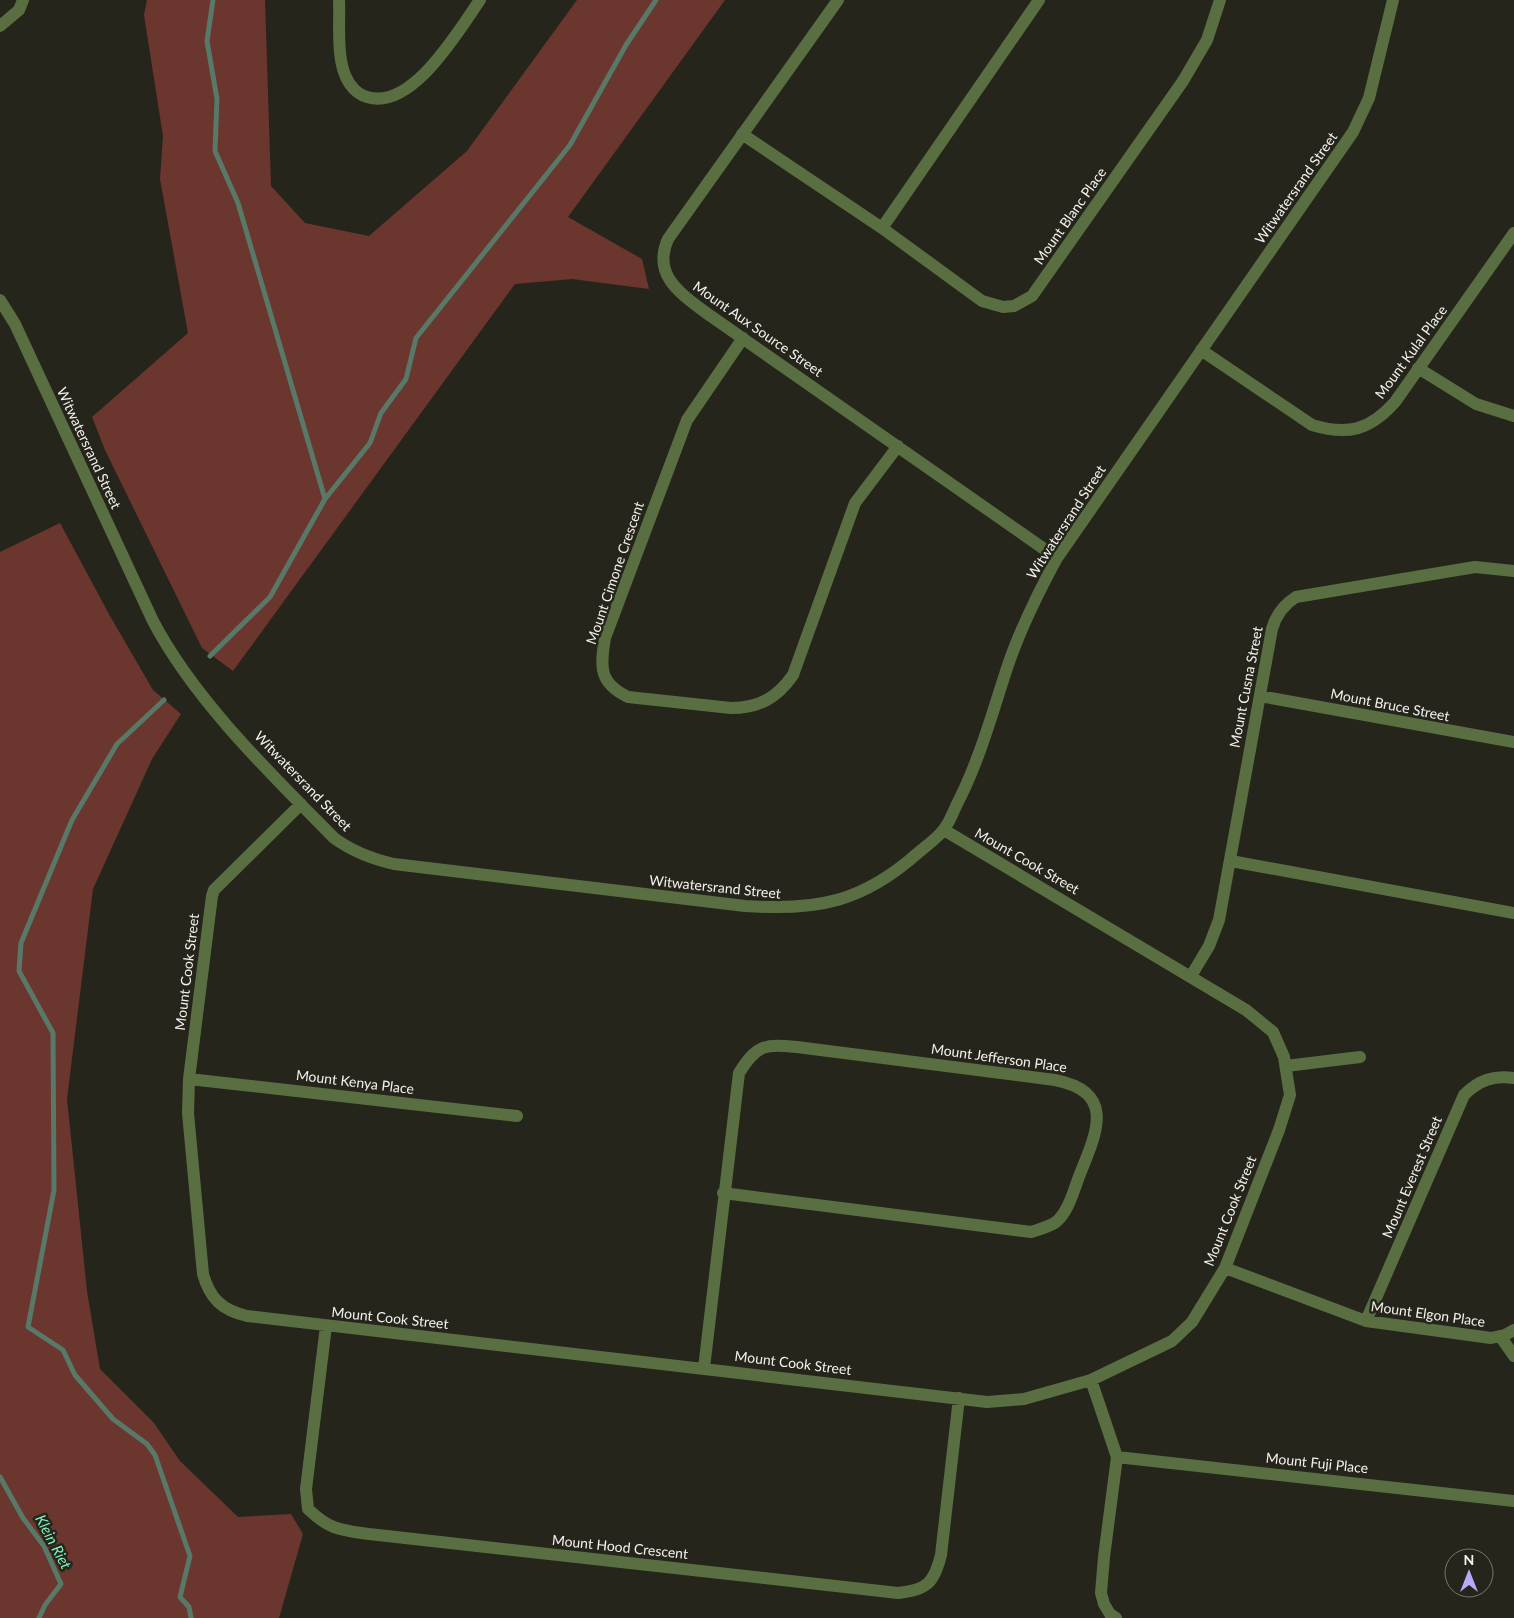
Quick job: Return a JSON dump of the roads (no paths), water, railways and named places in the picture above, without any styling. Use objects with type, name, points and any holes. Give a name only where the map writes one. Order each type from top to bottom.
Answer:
[{"type":"street","points":[[0,26],[19,10],[23,0]]},
{"type":"street","points":[[339,0],[342,64],[347,79],[360,95],[382,99],[394,96],[415,82],[438,59],[480,0]]},
{"type":"street","name":"Mount Aux Source Street","points":[[838,0],[679,221],[668,239],[663,255],[667,277],[683,295],[1057,558]]},
{"type":"street","points":[[882,228],[1039,0]]},
{"type":"street","name":"Mount Blanc Place","points":[[742,134],[882,228],[982,301],[1003,308],[1023,302],[1032,296],[1061,256],[1183,81],[1207,40],[1220,0]]},
{"type":"street","name":"Witwatersrand Street","points":[[0,300],[15,324],[160,635],[178,664],[216,711],[301,804],[334,838],[346,847],[375,860],[394,864],[745,906],[787,909],[848,897],[874,886],[901,868],[944,830],[964,790],[1008,666],[1035,597],[1057,558],[1353,132],[1370,98],[1393,0]]},
{"type":"street","name":"Mount Kulal Place","points":[[1201,350],[1312,425],[1331,431],[1350,431],[1382,417],[1395,402],[1514,233]]},
{"type":"street","name":"Mount Cimone Crescent","points":[[743,338],[687,420],[605,638],[601,663],[603,673],[608,683],[617,692],[628,697],[731,708],[748,708],[760,704],[778,692],[793,675],[856,503],[898,446]]},
{"type":"street","points":[[1418,368],[1476,404],[1514,416]]},
{"type":"street","name":"Mount Cusna Street","points":[[1192,976],[1209,946],[1219,920],[1275,619],[1283,607],[1296,597],[1475,567],[1514,571]]},
{"type":"street","name":"Mount Bruce Street","points":[[1260,696],[1514,742]]},
{"type":"street","name":"Mount Cook Street","points":[[301,804],[214,890],[212,896],[189,1079],[188,1112],[203,1274],[213,1299],[226,1310],[247,1316],[326,1326],[987,1402],[1024,1399],[1091,1380],[1172,1342],[1192,1322],[1225,1268],[1279,1130],[1290,1095],[1286,1066],[1273,1032],[1246,1010],[1192,976],[944,830]]},
{"type":"street","points":[[1231,861],[1514,913]]},
{"type":"street","name":"Mount Jefferson Place","points":[[704,1368],[723,1193],[739,1073],[754,1053],[770,1044],[1023,1075],[1072,1083],[1091,1098],[1098,1115],[1097,1132],[1068,1205],[1055,1223],[1031,1232],[723,1193]]},
{"type":"street","points":[[1286,1066],[1360,1056]]},
{"type":"street","name":"Mount Everest Street","points":[[1366,1321],[1464,1095],[1472,1087],[1489,1078],[1514,1078]]},
{"type":"street","name":"Mount Kenya Place","points":[[189,1079],[517,1116]]},
{"type":"street","name":"Mount Elgon Place","points":[[1225,1268],[1366,1321],[1491,1338],[1514,1330]]},
{"type":"street","name":"Mount Hood Crescent","points":[[326,1326],[308,1471],[308,1509],[323,1524],[340,1530],[389,1536],[888,1592],[913,1592],[936,1576],[959,1398]]},
{"type":"street","points":[[1500,1336],[1514,1356]]},
{"type":"street","points":[[1091,1380],[1117,1457],[1101,1593],[1107,1609],[1116,1618]]},
{"type":"street","name":"Mount Fuji Place","points":[[1117,1457],[1514,1501]]},
{"type":"waterway","points":[[210,656],[270,597],[325,499],[238,203],[215,151],[217,99],[207,41],[213,0]]},
{"type":"waterway","points":[[325,499],[370,443],[381,413],[406,379],[416,338],[570,145],[626,45],[656,0]]},
{"type":"waterway","points":[[164,700],[117,744],[72,820],[21,943],[19,971],[53,1033],[54,1190],[28,1327],[63,1350],[75,1375],[113,1419],[147,1444],[155,1455],[190,1556],[180,1597],[189,1607],[191,1618]]},
{"type":"waterway","name":"Klein Riet","points":[[0,1477],[23,1518],[44,1546],[61,1584],[45,1605],[39,1618]]}]
